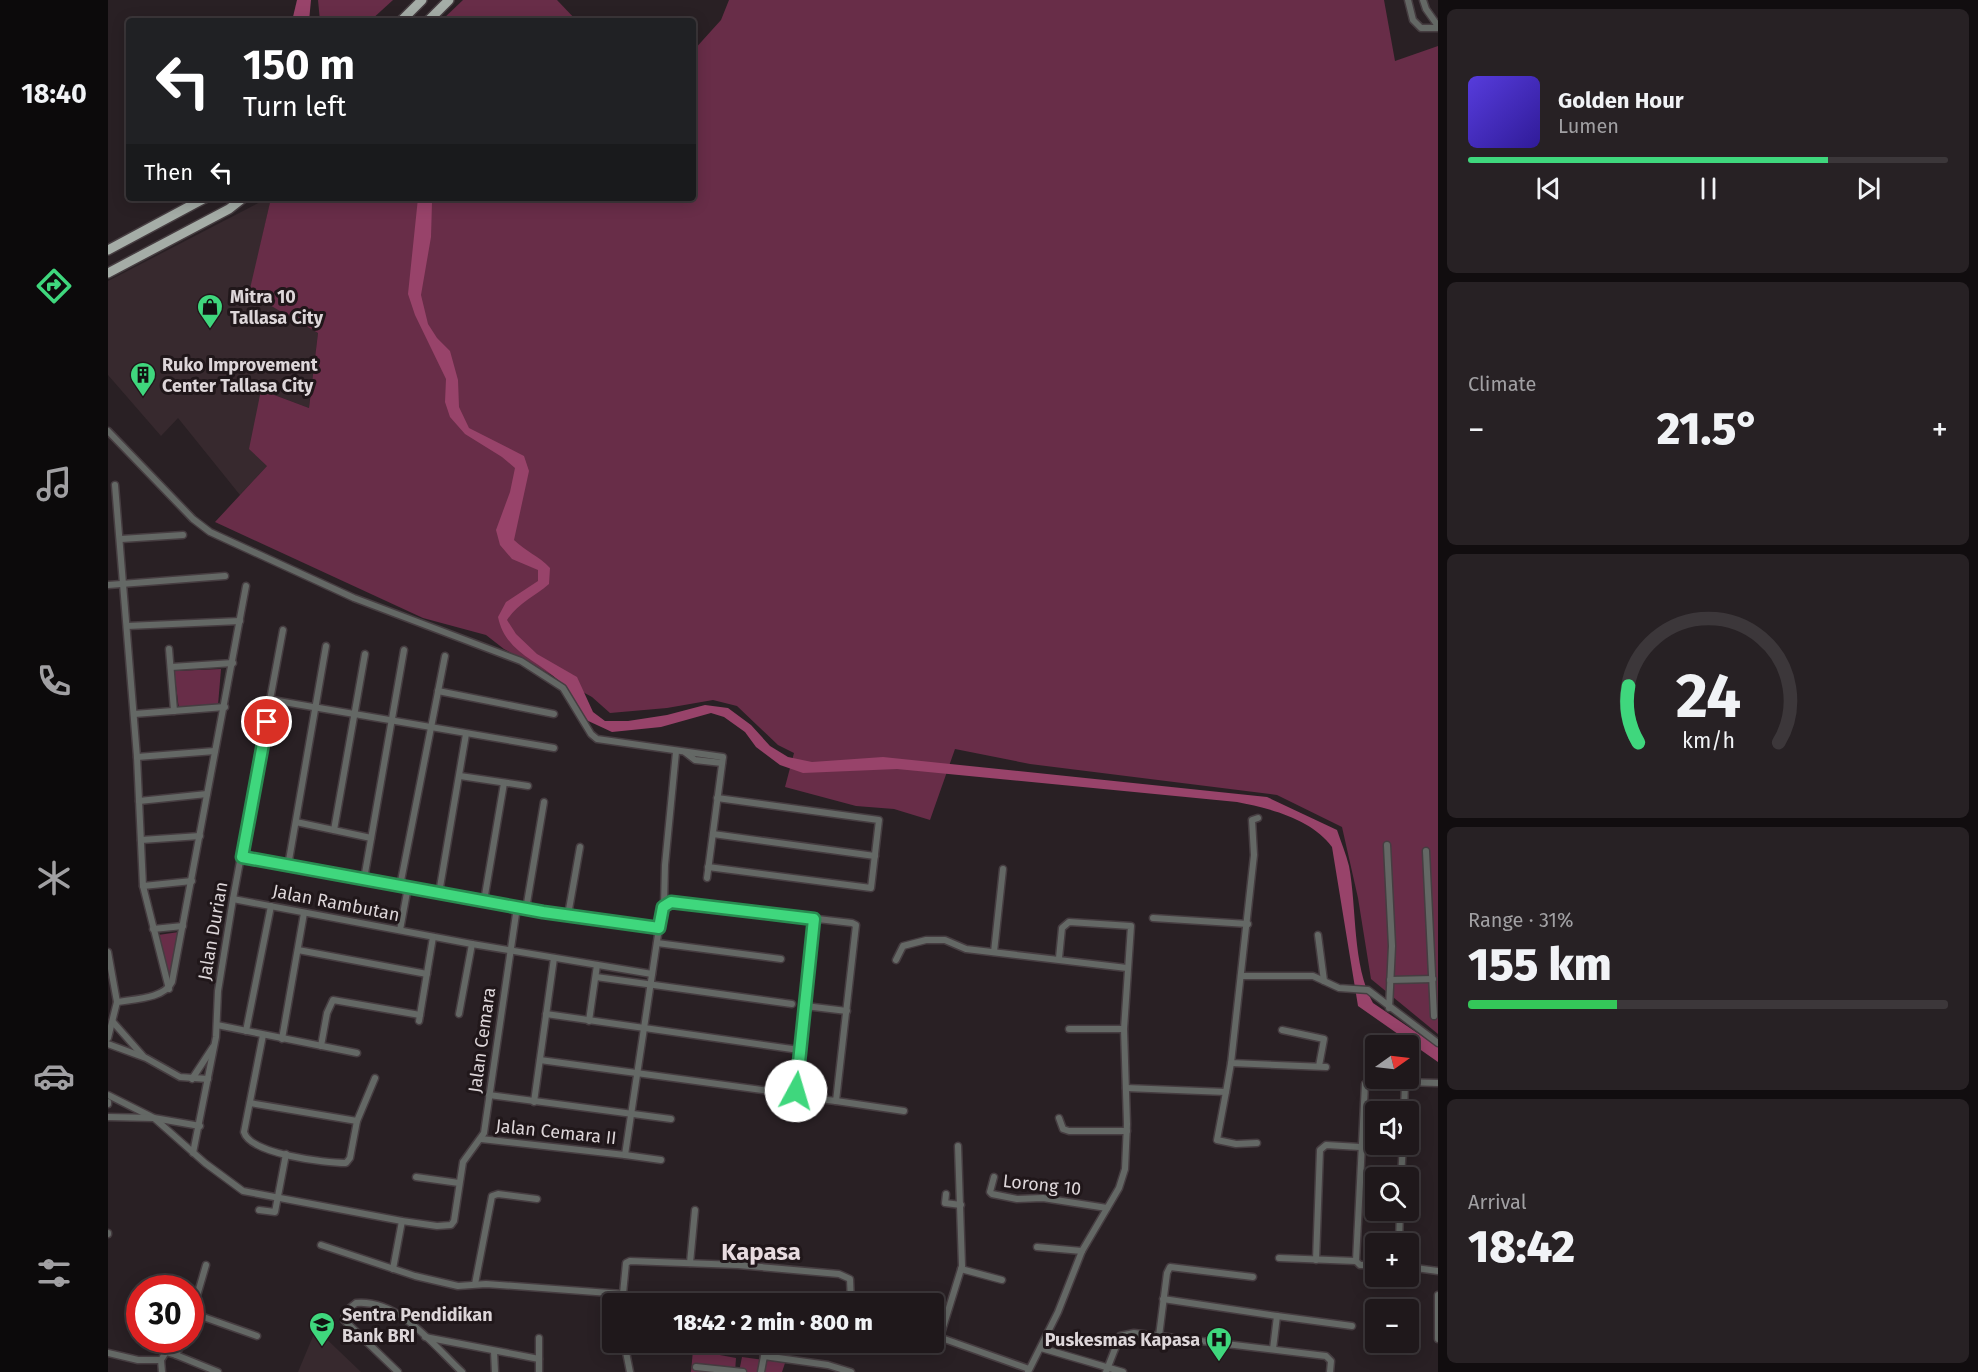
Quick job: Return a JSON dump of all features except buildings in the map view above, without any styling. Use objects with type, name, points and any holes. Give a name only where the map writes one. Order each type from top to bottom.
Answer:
[{"type":"main road","points":[[404,18],[422,0]]},
{"type":"main road","points":[[431,18],[449,0]]},
{"type":"main road","points":[[108,250],[199,201]]},
{"type":"main road","points":[[109,271],[230,208],[239,201]]},
{"type":"street","points":[[1408,0],[1413,20],[1421,28],[1438,27]]},
{"type":"street","points":[[1423,0],[1438,27]]},
{"type":"street","points":[[108,431],[193,519],[210,532],[354,598],[521,661],[563,688],[591,734],[597,739],[722,760],[707,879]]},
{"type":"street","points":[[115,484],[137,757],[143,886],[169,989]]},
{"type":"street","points":[[121,539],[183,535]]},
{"type":"street","points":[[108,585],[225,576]]},
{"type":"street","points":[[169,989],[192,881],[246,586]]},
{"type":"street","points":[[127,626],[240,621]]},
{"type":"street","name":"Jalan Durian","points":[[193,1153],[214,1045],[218,991],[233,899],[272,700],[283,630]]},
{"type":"street","points":[[288,866],[326,646]]},
{"type":"street","points":[[169,649],[174,711]]},
{"type":"street","points":[[364,879],[404,650]]},
{"type":"street","points":[[334,830],[365,654]]},
{"type":"street","points":[[400,886],[445,656]]},
{"type":"street","points":[[171,667],[233,663]]},
{"type":"street","points":[[438,691],[554,714]]},
{"type":"street","points":[[272,700],[554,748]]},
{"type":"street","points":[[134,714],[225,707]]},
{"type":"street","points":[[439,893],[466,734]]},
{"type":"street","points":[[137,757],[215,751]]},
{"type":"street","points":[[625,1154],[664,905],[665,865],[676,752]]},
{"type":"street","points":[[460,776],[528,786]]},
{"type":"street","points":[[484,901],[504,783]]},
{"type":"street","points":[[139,801],[207,794]]},
{"type":"street","points":[[708,867],[871,888],[879,820],[717,798]]},
{"type":"street","points":[[526,909],[544,802]]},
{"type":"street","points":[[1257,1143],[1236,1144],[1217,1140],[1231,1063],[1248,924],[1254,855],[1252,820],[1258,818]]},
{"type":"street","points":[[296,822],[371,838]]},
{"type":"street","points":[[713,834],[875,856]]},
{"type":"street","points":[[141,840],[200,837]]},
{"type":"street","points":[[1387,846],[1392,946],[1389,1008]]},
{"type":"street","points":[[568,915],[580,847]]},
{"type":"street","points":[[1426,851],[1434,1016]]},
{"type":"street","points":[[242,857],[526,909],[659,928]]},
{"type":"street","points":[[994,952],[1003,868]]},
{"type":"street","points":[[143,886],[192,881]]},
{"type":"street","points":[[400,930],[408,887]]},
{"type":"street","name":"Jalan Rambutan","points":[[233,899],[510,951],[652,974]]},
{"type":"street","points":[[664,905],[674,902],[852,923],[856,926],[836,1101]]},
{"type":"street","points":[[246,1031],[271,906]]},
{"type":"street","name":"Jalan Cemara","points":[[483,1136],[517,907]]},
{"type":"street","points":[[282,1039],[304,913]]},
{"type":"street","points":[[1153,918],[1248,924]]},
{"type":"street","points":[[814,919],[797,1096],[904,1111]]},
{"type":"street","points":[[944,1339],[1029,1371],[1082,1251],[1122,1182],[1127,1131],[1124,1029],[1131,926],[1069,922],[1062,928],[1059,958]]},
{"type":"street","points":[[153,929],[183,926]]},
{"type":"street","points":[[1318,935],[1324,981]]},
{"type":"street","points":[[321,1046],[327,1013],[333,1000],[420,1018],[433,937]]},
{"type":"street","points":[[896,960],[903,946],[926,940],[945,940],[964,948],[1127,968]]},
{"type":"street","points":[[657,943],[781,959]]},
{"type":"street","points":[[459,1014],[472,944]]},
{"type":"street","points":[[298,950],[427,974]]},
{"type":"street","points":[[108,957],[117,1002],[108,1037]]},
{"type":"street","points":[[534,1101],[554,958]]},
{"type":"street","points":[[589,1021],[597,965]]},
{"type":"street","points":[[1241,975],[1313,976],[1339,988],[1368,990],[1438,1043]]},
{"type":"street","points":[[596,977],[792,1004]]},
{"type":"street","points":[[1390,980],[1433,979]]},
{"type":"street","points":[[108,986],[116,992]]},
{"type":"street","points":[[117,1002],[169,989]]},
{"type":"street","points":[[805,1006],[847,1011]]},
{"type":"street","points":[[546,1014],[792,1049]]},
{"type":"street","points":[[113,1022],[146,1058]]},
{"type":"street","points":[[217,1025],[357,1053]]},
{"type":"street","points":[[1069,1029],[1124,1029]]},
{"type":"street","points":[[1231,1063],[1322,1066],[1324,1039],[1282,1030]]},
{"type":"street","points":[[263,1035],[244,1132],[247,1140],[259,1148],[346,1163],[350,1158],[357,1121],[375,1078]]},
{"type":"street","points":[[108,1044],[146,1058],[180,1077],[192,1080],[208,1079]]},
{"type":"street","points":[[192,1080],[214,1045]]},
{"type":"street","points":[[540,1060],[777,1092]]},
{"type":"street","points":[[1356,1261],[1365,1083]]},
{"type":"street","points":[[1419,1083],[1438,1083]]},
{"type":"street","points":[[1126,1088],[1226,1092]]},
{"type":"street","points":[[108,1095],[154,1118],[205,1163],[243,1191],[402,1221],[393,1269]]},
{"type":"street","points":[[489,1095],[631,1116],[671,1119]]},
{"type":"street","points":[[250,1103],[357,1121]]},
{"type":"street","points":[[108,1117],[154,1118],[200,1126]]},
{"type":"street","points":[[1059,1118],[1063,1129],[1070,1131],[1127,1131]]},
{"type":"street","name":"Jalan Cemara II","points":[[402,1221],[447,1227],[454,1221],[463,1162],[483,1136],[661,1160]]},
{"type":"street","points":[[1316,1260],[1320,1150],[1326,1145],[1360,1147]]},
{"type":"street","points":[[944,1316],[961,1269],[958,1146]]},
{"type":"street","points":[[259,1210],[275,1213],[286,1154]]},
{"type":"street","points":[[416,1177],[459,1183]]},
{"type":"street","name":"Lorong 10","points":[[994,1177],[992,1194],[1017,1199],[1043,1198],[1107,1208]]},
{"type":"street","points":[[946,1194],[945,1203],[961,1204]]},
{"type":"street","points":[[475,1284],[492,1196],[537,1199]]},
{"type":"street","points":[[695,1210],[695,1263]]},
{"type":"street","points":[[321,1245],[430,1281],[458,1286],[475,1284],[608,1293]]},
{"type":"street","points":[[1037,1247],[1082,1251]]},
{"type":"street","points":[[1279,1258],[1356,1261],[1365,1264]]},
{"type":"street","points":[[623,1293],[628,1262],[695,1263],[846,1276],[851,1284],[851,1293]]},
{"type":"street","points":[[203,1275],[206,1265]]},
{"type":"street","points":[[1159,1336],[1167,1273],[1172,1266],[1254,1277]]},
{"type":"street","points":[[1419,1268],[1438,1271]]},
{"type":"street","points":[[961,1269],[1002,1280]]},
{"type":"street","points":[[1438,1295],[1438,1339]]},
{"type":"street","points":[[1163,1299],[1353,1326]]},
{"type":"street","points":[[398,1372],[346,1322],[343,1317],[345,1312],[356,1303],[369,1302],[397,1313],[462,1372]]},
{"type":"street","points":[[1273,1349],[1277,1316]]},
{"type":"street","points":[[204,1319],[257,1336]]},
{"type":"street","points":[[1106,1370],[1122,1335],[1159,1336],[1326,1356],[1331,1361],[1330,1372]]},
{"type":"street","points":[[425,1337],[539,1359]]},
{"type":"street","points":[[538,1372],[539,1338]]},
{"type":"street","points":[[1041,1348],[1106,1370],[1123,1372]]},
{"type":"street","points":[[494,1351],[495,1372]]},
{"type":"street","points":[[162,1372],[161,1360],[166,1352],[218,1372]]},
{"type":"street","points":[[108,1353],[138,1360],[161,1360]]},
{"type":"street","points":[[626,1353],[630,1372]]},
{"type":"street","points":[[761,1372],[764,1353]]},
{"type":"street","points":[[764,1356],[828,1365],[851,1372]]},
{"type":"street","points":[[696,1367],[743,1372]]},
{"type":"shaded area","points":[[297,0],[311,0],[309,18],[293,18]]},
{"type":"shaded area","points":[[318,0],[393,0],[373,18],[320,18]]},
{"type":"shaded area","points":[[463,0],[557,0],[574,18],[444,18]]},
{"type":"shaded area","points":[[729,0],[1384,0],[1395,61],[1438,46],[1438,1034],[1371,979],[1358,898],[1342,827],[1277,795],[1030,764],[955,749],[930,820],[894,809],[856,806],[785,787],[794,753],[778,745],[737,706],[713,700],[667,708],[610,713],[592,697],[504,649],[486,635],[423,618],[215,522],[267,466],[249,449],[261,390],[309,408],[318,333],[249,293],[270,201],[696,201],[696,48],[721,20]]},
{"type":"shaded area","points":[[262,201],[270,201],[250,293],[318,333],[309,408],[261,390],[268,465],[240,495],[178,418],[161,436],[108,375],[108,281]]},
{"type":"shaded area","points":[[418,201],[432,201],[431,237],[421,295],[428,324],[437,338],[450,351],[458,380],[459,407],[469,428],[524,456],[529,471],[514,540],[550,568],[549,584],[521,605],[507,620],[516,634],[537,654],[577,677],[593,712],[605,721],[628,721],[667,715],[705,705],[728,708],[751,725],[770,746],[788,757],[812,762],[883,757],[1267,797],[1337,830],[1349,866],[1358,954],[1366,988],[1373,1003],[1438,1047],[1438,1062],[1419,1049],[1419,1035],[1399,1035],[1358,1006],[1332,847],[1313,829],[1289,816],[1237,802],[897,769],[803,773],[780,765],[756,747],[745,732],[724,717],[711,713],[661,727],[612,732],[584,719],[577,704],[562,684],[514,646],[502,629],[498,617],[506,602],[538,581],[538,570],[512,559],[500,545],[496,530],[510,492],[515,468],[465,434],[450,417],[445,402],[446,379],[415,315],[408,294]]},
{"type":"shaded area","points":[[221,669],[218,705],[179,709],[174,671]]},
{"type":"shaded area","points":[[179,932],[169,980],[158,935]]},
{"type":"shaded area","name":"Sentra Pendidikan Bank BRI","points":[[316,1329],[361,1372],[298,1372]]},
{"type":"shaded area","points":[[693,1353],[709,1353],[736,1358],[735,1372],[691,1372]]},
{"type":"shaded area","points":[[742,1357],[785,1363],[782,1372],[739,1372]]},
{"type":"place","name":"Mitra 10 Tallasa City","points":[[210,330]]},
{"type":"place","name":"Ruko Improvement Center Tallasa City","points":[[143,398]]},
{"type":"place","name":"Sentra Pendidikan Bank BRI","points":[[322,1348]]},
{"type":"place","name":"Puskesmas Kapasa","points":[[1219,1363]]},
{"type":"district","name":"Kapasa","points":[[761,1252]]},
{"type":"route","points":[[267,722],[242,857],[543,912],[659,928],[663,907],[671,902],[814,919],[796,1091]]}]
